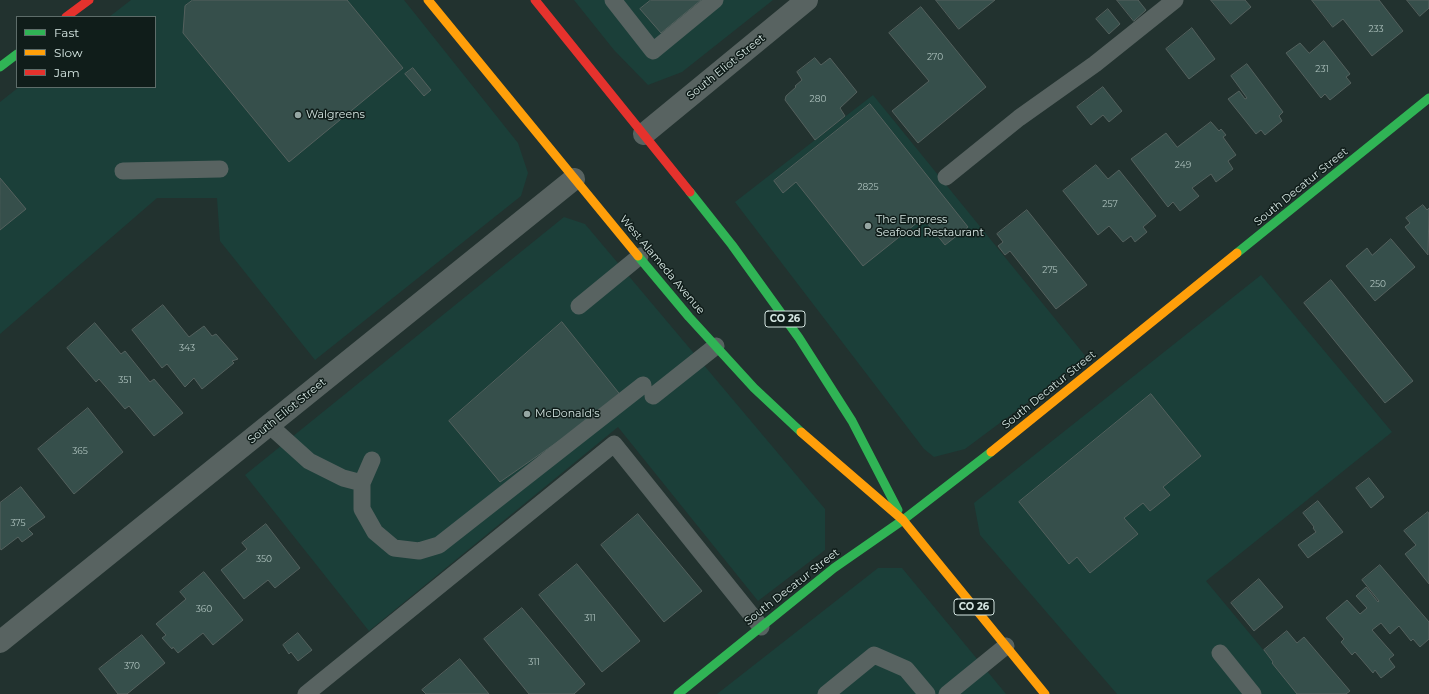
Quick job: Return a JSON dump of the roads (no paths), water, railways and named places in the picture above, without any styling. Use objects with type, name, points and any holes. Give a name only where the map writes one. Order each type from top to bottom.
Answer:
[{"type":"main road","points":[[67,16],[89,0]]},
{"type":"main road","name":"West Alameda Avenue","points":[[428,0],[689,317],[754,388],[813,444],[903,520],[1045,694]]},
{"type":"main road","name":"West Alameda Avenue","points":[[534,0],[644,134],[732,245],[799,338],[852,421],[903,520]]},
{"type":"main road","points":[[0,67],[16,55]]},
{"type":"main road","name":"South Decatur Street","points":[[678,694],[834,568],[903,520],[970,469],[1429,98]]},
{"type":"street","name":"South Eliot Street","points":[[644,134],[807,0]]},
{"type":"street","name":"South Eliot Street","points":[[0,642],[574,179]]},
{"type":"lane","points":[[614,0],[653,51],[715,0]]},
{"type":"lane","points":[[946,177],[1019,118],[1095,64],[1175,0]]},
{"type":"lane","points":[[123,171],[220,170]]},
{"type":"lane","points":[[578,306],[640,256]]},
{"type":"lane","points":[[372,460],[362,483],[362,510],[375,532],[394,548],[419,551],[439,545],[648,390],[716,346]]},
{"type":"lane","points":[[269,426],[309,461],[343,478],[362,483]]},
{"type":"lane","points":[[306,694],[614,444],[761,627]]},
{"type":"lane","points":[[948,694],[1006,646]]},
{"type":"lane","points":[[1220,653],[1253,694]]},
{"type":"lane","points":[[826,694],[874,655],[906,669],[927,694]]},
{"type":"place","name":"Walgreens","points":[[298,115]]},
{"type":"place","name":"The Empress Seafood Restaurant","points":[[868,226]]},
{"type":"place","name":"McDonald's","points":[[527,414]]}]
